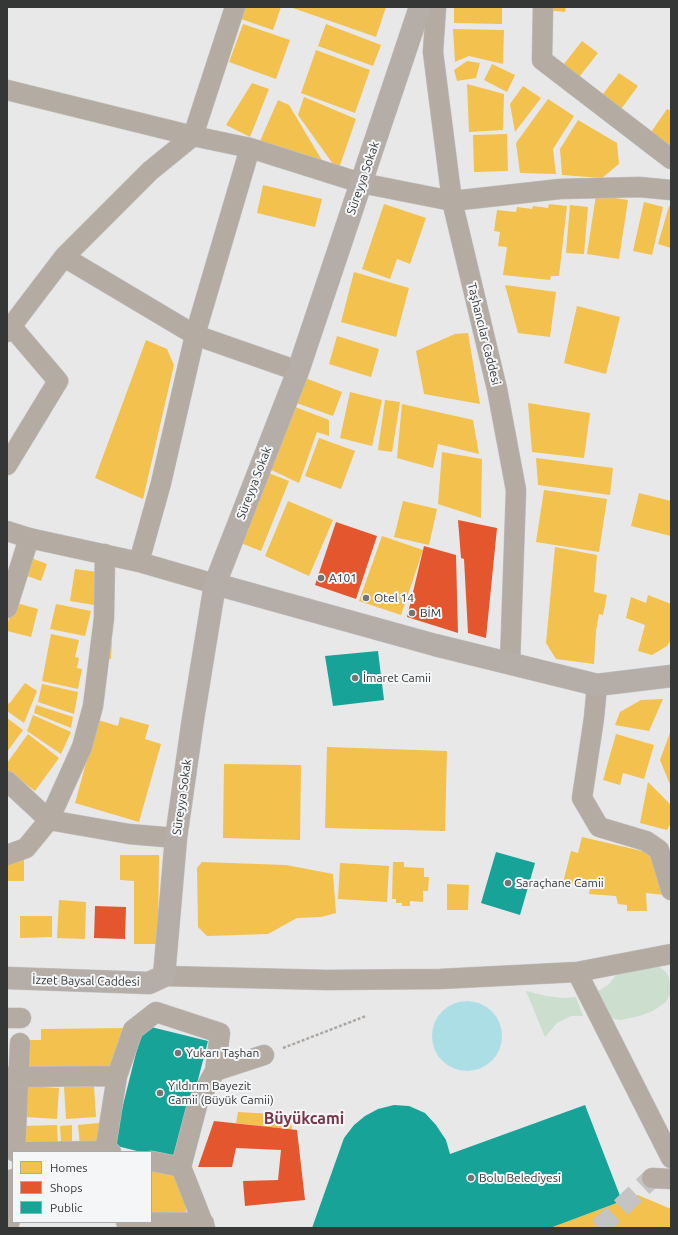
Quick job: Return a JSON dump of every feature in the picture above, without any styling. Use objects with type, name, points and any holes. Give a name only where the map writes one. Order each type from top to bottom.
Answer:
[{"type":"main road","name":"Süreyya Sokak","points":[[164,976],[176,838],[193,719],[215,584],[298,371],[420,7]]},
{"type":"main road","points":[[215,584],[435,645],[597,685],[671,676]]},
{"type":"main road","name":"İzzet Baysal Caddesi","points":[[7,978],[24,980],[149,983],[164,976]]},
{"type":"street","points":[[7,465],[58,381],[9,330],[64,257],[150,171],[193,136],[235,7]]},
{"type":"street","name":"Taşhancılar Caddesi","points":[[436,7],[433,52],[452,201],[497,389],[516,490],[510,663]]},
{"type":"street","points":[[543,7],[542,60],[671,159]]},
{"type":"street","points":[[7,90],[193,136],[250,148],[361,184],[452,201],[560,189],[639,187],[671,190]]},
{"type":"street","points":[[139,562],[161,483],[195,335],[250,148]]},
{"type":"street","points":[[64,257],[195,335],[298,371]]},
{"type":"street","points":[[7,531],[29,538],[139,562],[215,584]]},
{"type":"street","points":[[7,608],[29,538]]},
{"type":"street","points":[[7,855],[26,848],[49,820],[82,747],[93,706],[104,618],[104,554]]},
{"type":"street","points":[[597,685],[594,718],[582,798],[599,827],[646,841],[659,850],[671,890]]},
{"type":"street","points":[[7,781],[49,820],[128,834],[176,838]]},
{"type":"street","points":[[164,976],[327,980],[440,979],[578,972],[671,954]]},
{"type":"street","points":[[578,972],[671,1158]]},
{"type":"street","points":[[107,1151],[117,1076],[133,1030],[156,1012],[220,1034],[215,1071],[198,1102],[181,1167],[205,1226],[146,1223]]},
{"type":"street","points":[[14,1151],[13,1077],[20,1043]]},
{"type":"street","points":[[215,1071],[264,1055]]},
{"type":"street","points":[[13,1077],[117,1076]]},
{"type":"street","points":[[152,1161],[181,1167]]},
{"type":"street","points":[[10,1219],[12,1192]]},
{"type":"path","points":[[264,1055],[366,1016]]},
{"type":"green space","points":[[653,962],[666,972],[669,977],[671,992],[666,1002],[653,1011],[640,1016],[621,1020],[609,1018],[598,991],[608,985],[622,968]]},
{"type":"green space","points":[[526,991],[546,996],[563,998],[576,997],[583,1016],[571,1016],[557,1023],[545,1037]]},
{"type":"water","points":[[460,1001],[474,1001],[487,1007],[496,1016],[500,1022],[502,1036],[500,1050],[492,1061],[481,1069],[474,1071],[460,1071],[453,1069],[442,1061],[434,1050],[432,1043],[432,1029],[434,1022],[442,1011],[453,1003]]},
{"type":"building: Homes","points":[[242,7],[281,7],[273,30],[238,18]]},
{"type":"building: Homes","points":[[290,7],[386,7],[376,37]]},
{"type":"building: Homes","points":[[454,7],[502,7],[502,24],[454,23]]},
{"type":"building: Homes","points":[[546,7],[566,7],[565,12],[546,10]]},
{"type":"building: Homes","points":[[243,24],[290,40],[276,79],[229,62]]},
{"type":"building: Homes","points":[[326,24],[381,45],[373,66],[318,46]]},
{"type":"building: Homes","points":[[453,29],[504,30],[503,64],[469,56],[455,62]]},
{"type":"building: Homes","points":[[582,41],[598,53],[576,81],[560,69]]},
{"type":"building: Homes","points":[[316,50],[370,70],[355,113],[301,93]]},
{"type":"building: Homes","points":[[467,61],[480,63],[476,78],[457,81],[454,70]]},
{"type":"building: Homes","points":[[492,64],[515,75],[507,92],[484,80]]},
{"type":"building: Homes","points":[[619,73],[638,86],[619,112],[600,98]]},
{"type":"building: Homes","points":[[252,83],[269,89],[250,137],[226,125]]},
{"type":"building: Homes","points":[[467,84],[504,94],[503,130],[469,132]]},
{"type":"building: Homes","points":[[523,86],[541,98],[515,132],[510,104]]},
{"type":"building: Homes","points":[[304,97],[356,119],[338,171],[298,115]]},
{"type":"building: Homes","points":[[548,99],[574,116],[553,149],[556,174],[520,173],[516,143]]},
{"type":"building: Homes","points":[[278,100],[289,105],[326,167],[290,156],[260,141]]},
{"type":"building: Homes","points":[[667,109],[671,111],[671,149],[649,135]]},
{"type":"building: Homes","points":[[578,120],[617,143],[619,164],[602,178],[562,175],[560,149]]},
{"type":"building: Homes","points":[[507,134],[508,171],[474,172],[473,135]]},
{"type":"building: Homes","points":[[263,185],[322,199],[315,227],[257,213]]},
{"type":"building: Homes","points":[[596,195],[628,200],[619,259],[587,254]]},
{"type":"building: Homes","points":[[644,202],[663,207],[652,255],[633,251]]},
{"type":"building: Homes","points":[[384,204],[426,218],[410,264],[397,259],[390,279],[362,269]]},
{"type":"building: Homes","points":[[549,204],[567,206],[559,276],[551,276],[550,280],[503,275],[507,247],[498,246],[500,232],[494,231],[497,210],[516,212],[517,207],[532,209],[533,206],[548,208]]},
{"type":"building: Homes","points":[[570,205],[588,207],[584,254],[566,253]]},
{"type":"building: Homes","points":[[669,206],[671,207],[671,248],[658,244]]},
{"type":"building: Homes","points":[[354,272],[409,288],[396,337],[341,322]]},
{"type":"building: Homes","points":[[505,285],[556,292],[550,337],[518,333]]},
{"type":"building: Homes","points":[[577,306],[620,317],[606,374],[564,363]]},
{"type":"building: Homes","points":[[468,333],[480,404],[424,394],[416,351],[455,334]]},
{"type":"building: Homes","points":[[337,336],[379,349],[371,377],[329,364]]},
{"type":"building: Homes","points":[[146,340],[167,349],[174,365],[143,499],[95,478]]},
{"type":"building: Homes","points":[[300,376],[342,392],[333,416],[291,401]]},
{"type":"building: Homes","points":[[350,392],[382,400],[372,446],[340,438]]},
{"type":"building: Homes","points":[[385,400],[400,402],[392,452],[378,450]]},
{"type":"building: Homes","points":[[528,403],[590,413],[584,458],[532,452]]},
{"type":"building: Homes","points":[[402,404],[473,420],[479,454],[438,444],[433,468],[397,458]]},
{"type":"building: Homes","points":[[290,405],[329,420],[329,436],[317,432],[299,483],[265,467]]},
{"type":"building: Homes","points":[[319,438],[355,451],[341,489],[305,476]]},
{"type":"building: Homes","points":[[442,452],[482,459],[481,518],[438,504]]},
{"type":"building: Homes","points":[[536,458],[613,468],[610,495],[538,485]]},
{"type":"building: Homes","points":[[266,472],[289,481],[261,551],[238,542]]},
{"type":"building: Homes","points":[[544,490],[607,499],[599,552],[536,542]]},
{"type":"building: Homes","points":[[639,493],[671,501],[671,536],[631,526]]},
{"type":"building: Homes","points":[[288,501],[333,520],[309,576],[265,556]]},
{"type":"building: Homes","points":[[403,501],[437,509],[429,545],[394,537]]},
{"type":"building: Homes","points":[[382,536],[423,550],[401,615],[359,601]]},
{"type":"building: Homes","points":[[555,547],[597,555],[594,592],[607,595],[603,615],[599,614],[596,631],[594,664],[556,659],[546,643]]},
{"type":"building: Homes","points":[[28,557],[47,564],[41,581],[22,574]]},
{"type":"building: Homes","points":[[75,569],[98,572],[94,605],[70,601]]},
{"type":"building: Homes","points":[[648,595],[671,604],[671,640],[667,646],[652,655],[638,651],[645,625],[626,618],[631,597],[646,603]]},
{"type":"building: Homes","points":[[13,602],[38,609],[31,637],[7,631]]},
{"type":"building: Homes","points":[[56,604],[91,611],[85,636],[50,629]]},
{"type":"building: Homes","points":[[51,634],[79,640],[75,657],[79,658],[77,668],[82,669],[78,689],[42,681]]},
{"type":"building: Homes","points":[[104,642],[112,642],[111,659],[103,659]]},
{"type":"building: Homes","points":[[25,683],[37,691],[24,723],[7,711],[7,702],[9,704]]},
{"type":"building: Homes","points":[[42,684],[78,692],[74,714],[38,702]]},
{"type":"building: Homes","points":[[663,699],[649,731],[615,725],[620,712],[641,700]]},
{"type":"building: Homes","points":[[36,705],[73,717],[71,728],[34,713]]},
{"type":"building: Homes","points":[[33,715],[71,732],[61,754],[27,731]]},
{"type":"building: Homes","points":[[120,717],[149,725],[145,739],[161,744],[139,822],[75,803],[98,720],[118,726]]},
{"type":"building: Homes","points":[[7,718],[23,730],[7,752]]},
{"type":"building: Homes","points":[[671,730],[671,787],[660,760]]},
{"type":"building: Homes","points":[[28,734],[59,758],[35,791],[7,770],[7,763]]},
{"type":"building: Homes","points":[[616,734],[654,745],[644,779],[623,773],[620,785],[603,780]]},
{"type":"building: Homes","points":[[327,747],[447,751],[445,831],[325,828]]},
{"type":"building: Homes","points":[[224,764],[301,765],[300,840],[223,838]]},
{"type":"building: Homes","points":[[648,782],[671,805],[671,823],[667,830],[640,823]]},
{"type":"building: Homes","points":[[582,837],[655,854],[664,895],[646,893],[647,911],[627,911],[627,905],[618,904],[616,896],[589,894],[590,888],[563,883],[571,851],[578,853]]},
{"type":"building: Homes","points":[[120,855],[159,855],[158,944],[134,944],[134,881],[120,880]]},
{"type":"building: Homes","points":[[7,860],[24,860],[24,881],[7,881]]},
{"type":"building: Homes","points":[[202,862],[286,865],[333,874],[336,913],[321,917],[297,918],[268,934],[207,936],[198,927],[197,868]]},
{"type":"building: Homes","points":[[393,862],[404,862],[404,867],[424,868],[424,877],[429,877],[428,891],[423,891],[423,902],[410,901],[410,906],[402,906],[402,903],[396,903],[396,899],[392,899]]},
{"type":"building: Homes","points":[[340,863],[389,866],[387,902],[338,899]]},
{"type":"building: Homes","points":[[447,884],[469,885],[468,910],[447,910]]},
{"type":"building: Homes","points":[[59,900],[86,902],[85,939],[57,938]]},
{"type":"building: Homes","points":[[20,916],[52,916],[52,937],[20,938]]},
{"type":"building: Homes","points":[[128,1028],[118,1054],[106,1072],[28,1070],[27,1040],[41,1040],[41,1029]]},
{"type":"building: Homes","points":[[28,1086],[59,1088],[57,1119],[26,1117]]},
{"type":"building: Homes","points":[[94,1086],[96,1117],[66,1119],[64,1087]]},
{"type":"building: Homes","points":[[238,1112],[290,1115],[292,1130],[236,1123]]},
{"type":"building: Homes","points":[[99,1123],[101,1144],[80,1146],[78,1125]]},
{"type":"building: Homes","points":[[57,1125],[58,1145],[23,1147],[22,1126]]},
{"type":"building: Homes","points":[[72,1125],[72,1143],[61,1143],[60,1126]]},
{"type":"building: Homes","points":[[152,1169],[173,1176],[180,1181],[188,1218],[152,1217]]},
{"type":"building: Homes","points":[[638,1195],[671,1209],[671,1228],[550,1228]]},
{"type":"building: Shops","points":[[458,520],[497,528],[486,638],[468,633],[464,559],[461,558]]},
{"type":"building: Shops","points":[[336,522],[377,536],[356,599],[315,585]]},
{"type":"building: Shops","points":[[424,546],[456,555],[458,633],[407,617]]},
{"type":"building: Shops","points":[[95,906],[126,907],[125,939],[94,938]]},
{"type":"building: Shops","points":[[214,1121],[297,1130],[305,1200],[245,1206],[243,1181],[278,1180],[281,1150],[236,1148],[232,1167],[198,1167]]},
{"type":"building: Public","name":"İmaret Camii","points":[[378,651],[384,700],[333,706],[325,656]]},
{"type":"building: Public","name":"Saraçhane Camii","points":[[496,852],[535,863],[520,915],[481,903]]},
{"type":"building: Public","name":"Yıldırım Bayezit Camii (Büyük Camii)","points":[[143,1025],[208,1041],[177,1161],[152,1152],[152,1151],[137,1151],[113,1145]]},
{"type":"building: Public","name":"Bolu Belediyesi","points":[[394,1105],[409,1106],[425,1113],[436,1125],[446,1140],[450,1154],[585,1105],[622,1201],[550,1228],[312,1228],[344,1138],[354,1125],[365,1116],[378,1109]]},
{"type":"tunnel","points":[[599,1228],[652,1178]]},
{"type":"place","name":"A101","points":[[321,578]]},
{"type":"place","name":"Otel 14","points":[[366,598]]},
{"type":"place","name":"BİM","points":[[412,613]]},
{"type":"place","name":"İmaret Camii","points":[[355,678]]},
{"type":"place","name":"Saraçhane Camii","points":[[508,883]]},
{"type":"place","name":"Yukarı Taşhan","points":[[178,1053]]},
{"type":"place","name":"Yıldırım Bayezit Camii (Büyük Camii)","points":[[160,1093]]},
{"type":"place","name":"Bolu Belediyesi","points":[[471,1178]]},
{"type":"district","name":"Büyükcami","points":[[304,1119]]}]
